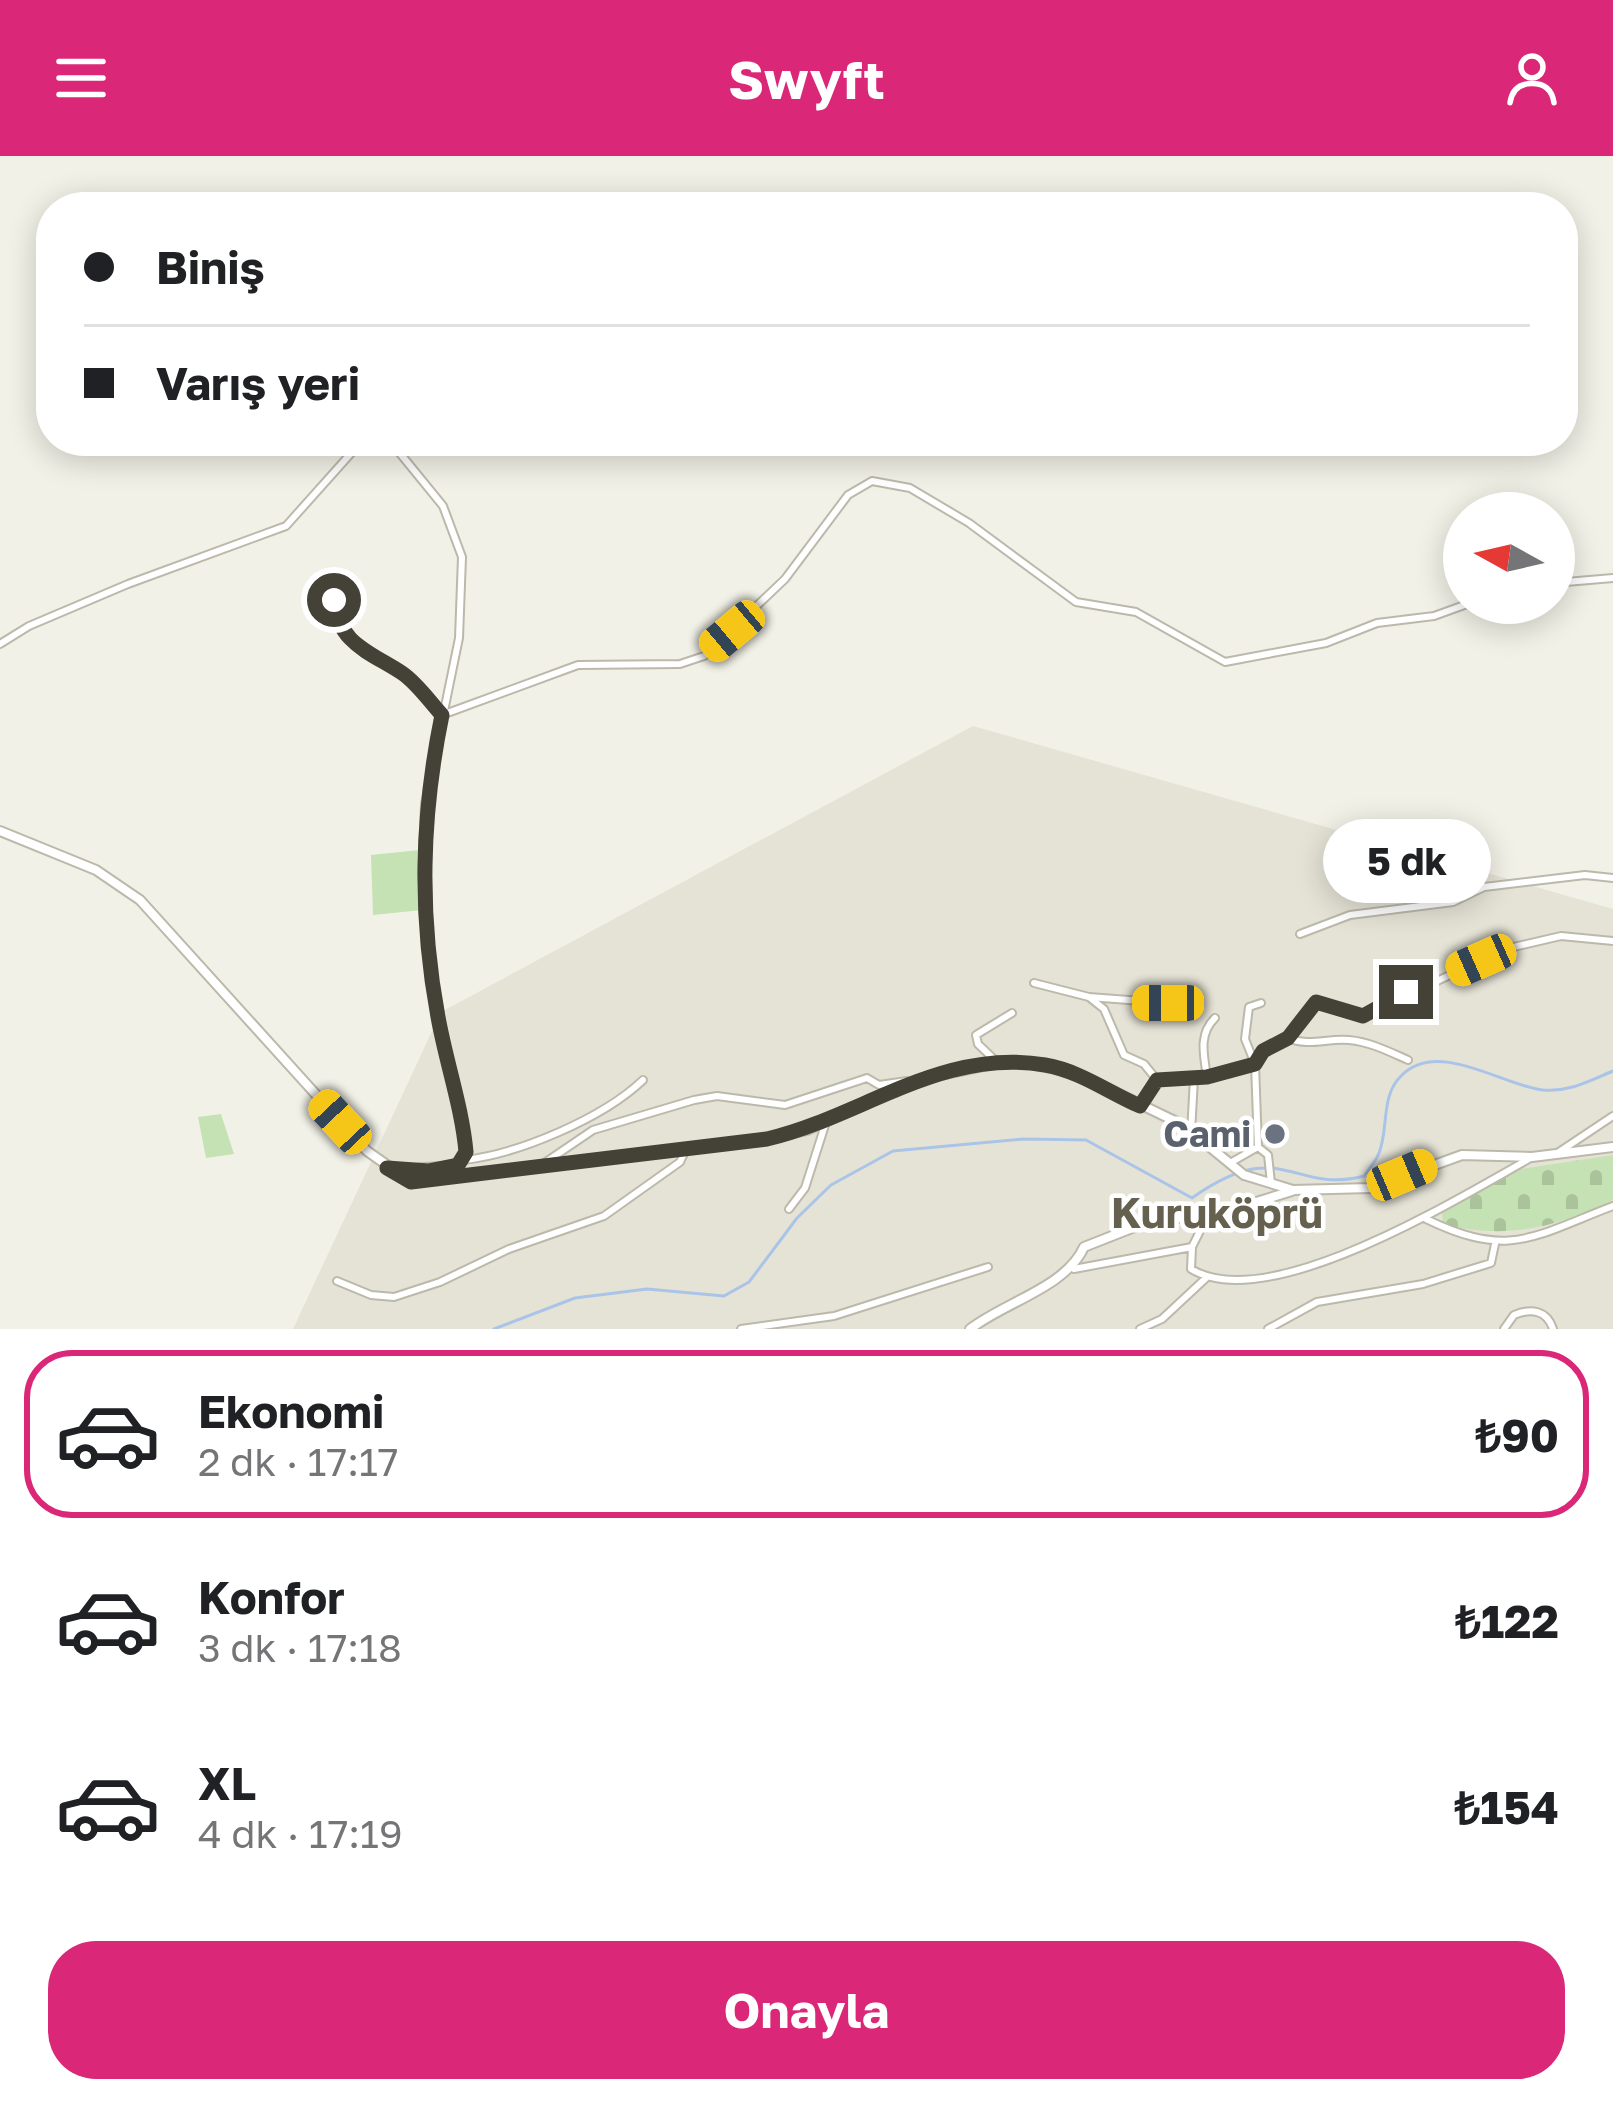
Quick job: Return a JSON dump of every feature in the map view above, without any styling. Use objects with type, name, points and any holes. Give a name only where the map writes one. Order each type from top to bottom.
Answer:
[{"type":"street","points":[[0,644],[29,626],[128,584],[286,526],[349,456]]},
{"type":"street","points":[[402,456],[442,506],[462,557],[458,638],[425,804],[425,907],[438,1016],[465,1137],[464,1160]]},
{"type":"street","points":[[442,715],[578,665],[680,664],[704,656],[785,580],[848,495],[872,481],[910,488],[969,523],[1076,602],[1136,612],[1225,662],[1326,643],[1377,623],[1443,613]]},
{"type":"street","points":[[1575,581],[1613,578]]},
{"type":"street","points":[[337,583],[335,617],[343,632],[381,664],[402,673],[442,715]]},
{"type":"street","points":[[0,831],[96,870],[140,900],[387,1168],[411,1182],[767,1139],[826,1122],[917,1080]]},
{"type":"street","points":[[1300,934],[1350,915],[1454,902],[1484,887],[1527,879],[1613,878]]},
{"type":"street","points":[[1157,1080],[1207,1077],[1255,1064],[1263,1051],[1288,1038],[1316,1002],[1363,1016],[1504,950],[1561,936],[1613,940]]},
{"type":"street","points":[[1034,983],[1090,997],[1168,1003]]},
{"type":"street","points":[[1090,997],[1104,1009],[1124,1055],[1144,1064],[1157,1080]]},
{"type":"street","points":[[1261,1003],[1250,1007],[1245,1039],[1255,1064],[1258,1147],[1268,1155],[1270,1178]]},
{"type":"street","points":[[998,1063],[978,1044],[976,1035],[1012,1013]]},
{"type":"street","points":[[1207,1077],[1202,1049],[1206,1026],[1215,1018]]},
{"type":"street","points":[[1288,1038],[1375,1045],[1408,1060]]},
{"type":"street","points":[[540,1166],[593,1130],[694,1100],[717,1096],[785,1105],[867,1078],[879,1085],[998,1063],[1045,1065],[1082,1076],[1191,1132],[1244,1175],[1270,1178],[1293,1190]]},
{"type":"street","points":[[1191,1132],[1193,1078]]},
{"type":"street","points":[[387,1168],[428,1171],[526,1147],[622,1099],[643,1080]]},
{"type":"street","points":[[1140,1106],[1157,1080]]},
{"type":"street","points":[[1559,1152],[1613,1116]]},
{"type":"street","points":[[788,1209],[810,1177],[826,1122]]},
{"type":"street","points":[[337,1281],[371,1295],[394,1297],[440,1282],[509,1249],[604,1216],[680,1162],[687,1146]]},
{"type":"street","points":[[1228,1165],[1258,1147]]},
{"type":"street","points":[[1074,1269],[1084,1247],[1160,1217],[1206,1220],[1240,1214],[1253,1203],[1293,1190],[1371,1188],[1462,1155],[1532,1157],[1613,1147]]},
{"type":"street","points":[[1206,1220],[1192,1247],[1191,1269],[1205,1278],[1280,1279],[1426,1220],[1532,1157]]},
{"type":"street","points":[[1426,1220],[1473,1242],[1495,1244],[1613,1206]]},
{"type":"street","points":[[1268,1329],[1331,1298],[1458,1276],[1491,1263],[1495,1244]]},
{"type":"street","points":[[970,1329],[1007,1301],[1074,1269],[1192,1247]]},
{"type":"street","points":[[741,1329],[834,1316],[988,1267]]},
{"type":"street","points":[[1140,1329],[1162,1319],[1205,1278]]},
{"type":"street","points":[[1504,1329],[1514,1315],[1534,1311],[1548,1318],[1553,1329]]},
{"type":"shaded area","points":[[973,726],[1613,909],[1613,1329],[293,1329],[441,1012]]},
{"type":"green space","points":[[420,850],[422,910],[373,915],[371,855]]},
{"type":"green space","points":[[221,1114],[234,1154],[206,1158],[198,1117]]},
{"type":"green space","points":[[1613,1155],[1613,1200],[1592,1210],[1509,1231],[1443,1224],[1442,1211],[1521,1169]]},
{"type":"waterway","points":[[494,1329],[575,1298],[647,1289],[724,1296],[749,1282],[797,1218],[831,1185],[893,1151],[1024,1139],[1086,1140],[1192,1198],[1247,1170],[1267,1168],[1340,1180],[1364,1176],[1379,1153],[1395,1083],[1417,1065],[1452,1063],[1543,1090],[1571,1088],[1613,1071]]},
{"type":"place","name":"Cami","points":[[1275,1134]]},
{"type":"district","name":"Kuruköprü","points":[[1217,1213]]},
{"type":"route","points":[[334,600],[335,617],[355,645],[402,673],[442,715],[425,804],[425,907],[438,1016],[466,1152],[458,1165],[428,1171],[387,1168],[411,1182],[767,1139],[807,1130],[917,1080],[978,1064],[1045,1065],[1082,1076],[1140,1106],[1157,1080],[1207,1077],[1255,1064],[1263,1051],[1288,1038],[1316,1002],[1363,1016],[1406,992]]}]
